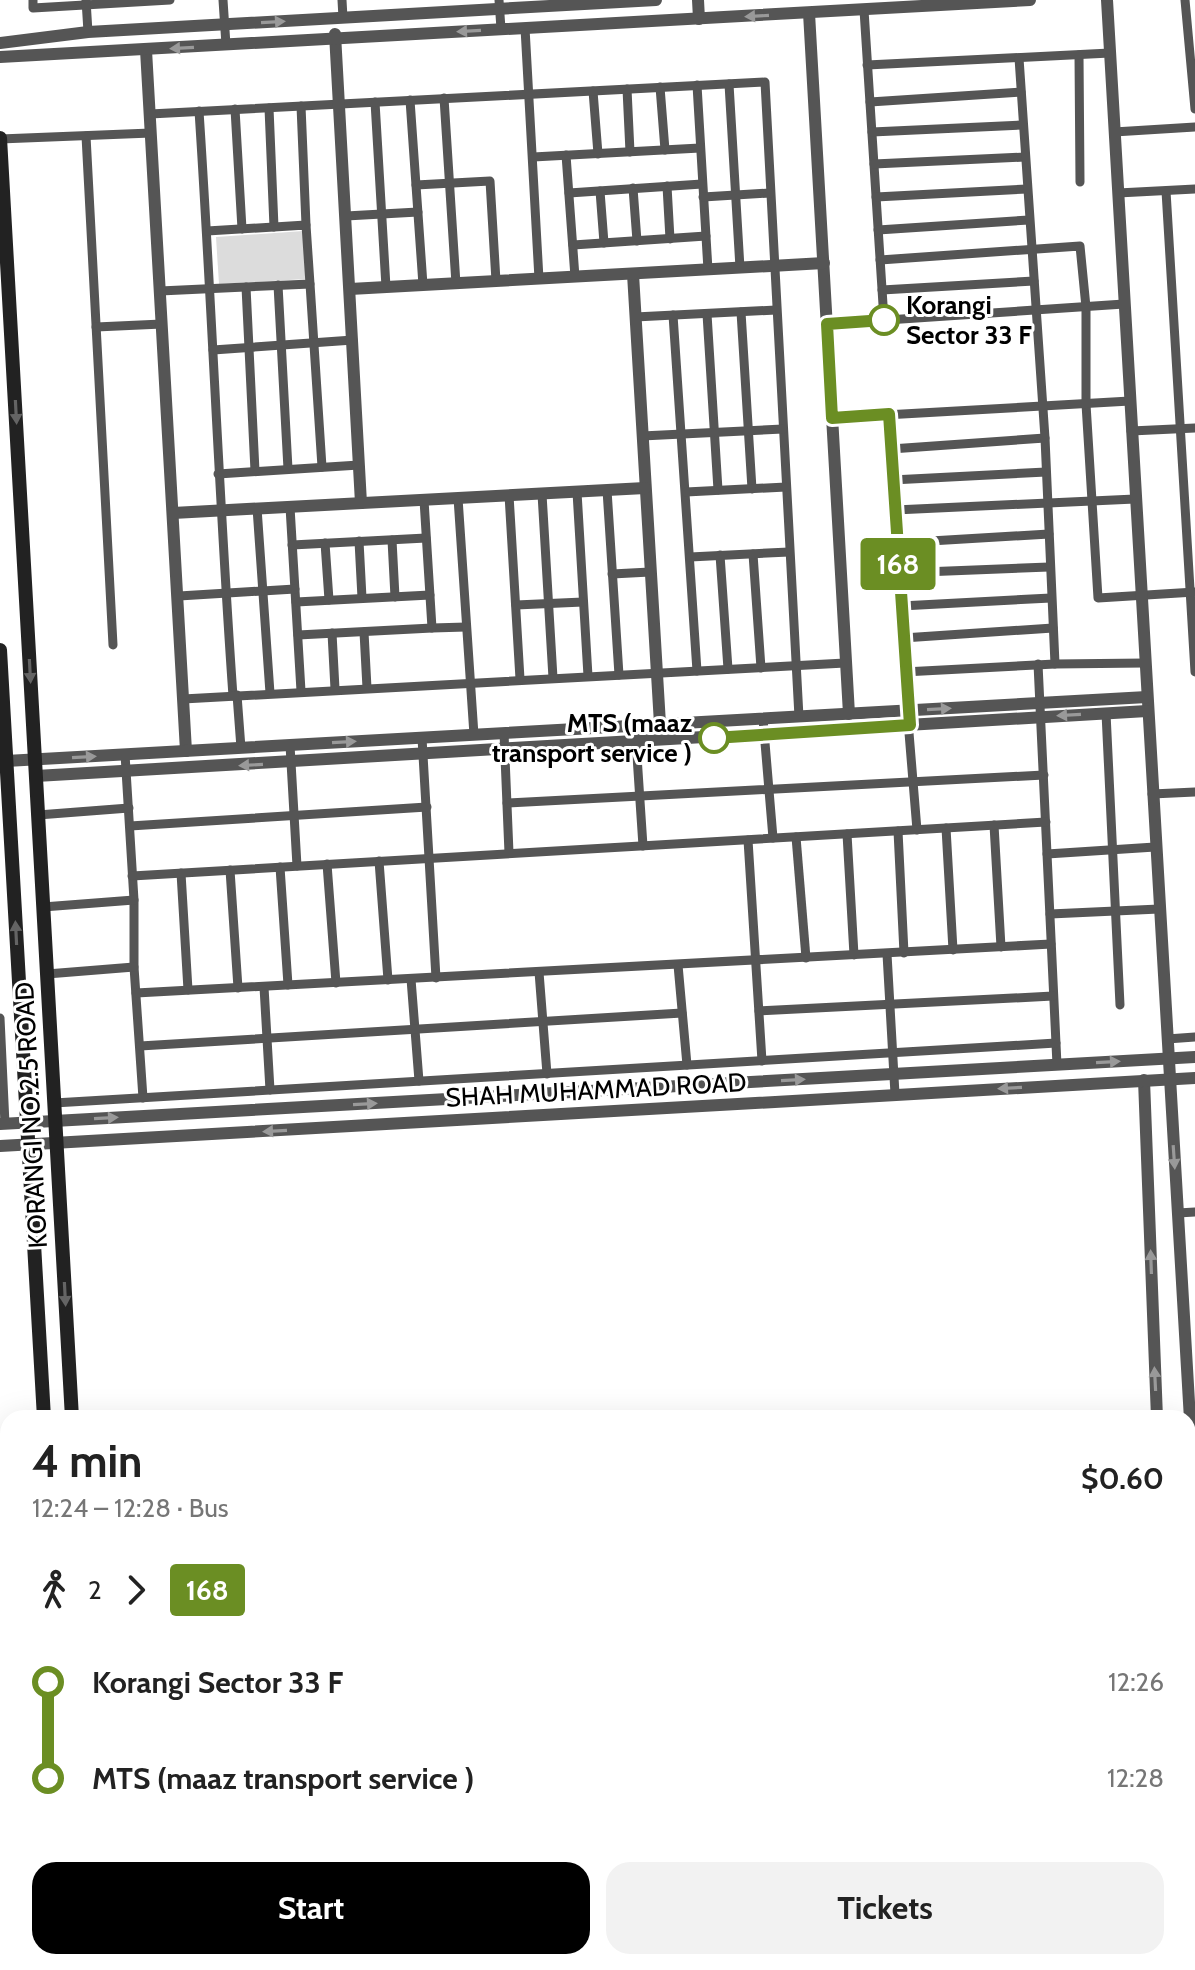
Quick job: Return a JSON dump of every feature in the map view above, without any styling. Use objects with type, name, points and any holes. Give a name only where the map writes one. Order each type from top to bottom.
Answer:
[{"type":"main road","name":"KORANGI NO.2.5 ROAD","points":[[0,139],[5,313],[36,776],[72,1410]]},
{"type":"main road","name":"KORANGI NO.2.5 ROAD","points":[[0,650],[6,761],[4,786],[44,1410]]},
{"type":"street","points":[[33,0],[33,8],[86,2],[170,0]]},
{"type":"street","points":[[223,0],[226,45]]},
{"type":"street","points":[[342,0],[335,39],[361,503]]},
{"type":"street","points":[[0,43],[88,32],[339,18],[499,5],[656,0]]},
{"type":"street","points":[[698,0],[699,19]]},
{"type":"street","points":[[0,57],[809,13],[864,5],[1030,0]]},
{"type":"street","points":[[1107,0],[1155,847],[1178,1213],[1190,1324],[1192,1410]]},
{"type":"street","points":[[1185,0],[1195,109]]},
{"type":"street","points":[[86,2],[88,32]]},
{"type":"street","points":[[499,5],[501,29]]},
{"type":"street","points":[[864,5],[884,320]]},
{"type":"street","points":[[809,13],[849,714]]},
{"type":"street","points":[[525,28],[539,279]]},
{"type":"street","points":[[146,50],[186,751]]},
{"type":"street","points":[[867,65],[1110,53]]},
{"type":"street","points":[[1079,55],[1080,182]]},
{"type":"street","points":[[1019,58],[1045,438],[1055,664]]},
{"type":"street","points":[[150,114],[765,82],[799,717]]},
{"type":"street","points":[[729,84],[740,268]]},
{"type":"street","points":[[697,85],[708,270]]},
{"type":"street","points":[[660,87],[665,150]]},
{"type":"street","points":[[627,89],[630,152]]},
{"type":"street","points":[[593,91],[598,154]]},
{"type":"street","points":[[870,102],[1021,92]]},
{"type":"street","points":[[444,98],[456,284]]},
{"type":"street","points":[[410,100],[423,285]]},
{"type":"street","points":[[375,102],[386,287]]},
{"type":"street","points":[[301,106],[322,467]]},
{"type":"street","points":[[269,108],[274,227]]},
{"type":"street","points":[[235,109],[242,229]]},
{"type":"street","points":[[199,111],[211,288],[220,510],[241,748]]},
{"type":"street","points":[[872,132],[1023,125]]},
{"type":"street","points":[[1114,132],[1195,127]]},
{"type":"street","points":[[0,139],[151,133]]},
{"type":"street","points":[[86,136],[113,645]]},
{"type":"street","points":[[533,157],[700,148]]},
{"type":"street","points":[[566,155],[575,277]]},
{"type":"street","points":[[874,164],[1025,157]]},
{"type":"street","points":[[416,185],[490,181],[496,281]]},
{"type":"street","points":[[569,193],[702,184]]},
{"type":"street","points":[[667,186],[670,239]]},
{"type":"street","points":[[633,188],[637,241]]},
{"type":"street","points":[[876,197],[1027,189]]},
{"type":"street","points":[[1118,193],[1195,189]]},
{"type":"street","points":[[600,191],[604,243]]},
{"type":"street","points":[[1166,191],[1193,593],[1195,672]]},
{"type":"street","points":[[703,197],[770,193]]},
{"type":"street","points":[[346,216],[418,212]]},
{"type":"street","points":[[878,230],[1029,220]]},
{"type":"street","points":[[207,231],[306,225]]},
{"type":"street","points":[[573,245],[706,236]]},
{"type":"street","points":[[880,260],[1080,246],[1086,307],[1086,404],[1098,598],[1193,593]]},
{"type":"street","points":[[350,289],[824,263]]},
{"type":"street","points":[[633,274],[660,724]]},
{"type":"street","points":[[882,290],[1034,281]]},
{"type":"street","points":[[160,291],[310,284]]},
{"type":"street","points":[[278,285],[288,469]]},
{"type":"street","points":[[246,287],[255,471]]},
{"type":"street","points":[[827,324],[1124,304]]},
{"type":"street","points":[[635,317],[776,310]]},
{"type":"street","points":[[741,312],[752,489]]},
{"type":"street","points":[[707,314],[718,490]]},
{"type":"street","points":[[673,315],[697,671]]},
{"type":"street","points":[[96,327],[162,324]]},
{"type":"street","points":[[213,350],[353,340]]},
{"type":"street","points":[[832,418],[1130,401]]},
{"type":"street","points":[[889,414],[917,830]]},
{"type":"street","points":[[1131,431],[1195,428]]},
{"type":"street","points":[[642,436],[783,429]]},
{"type":"street","points":[[891,449],[1045,438]]},
{"type":"street","points":[[218,474],[359,465]]},
{"type":"street","points":[[892,480],[1046,472]]},
{"type":"street","points":[[686,492],[786,487]]},
{"type":"street","points":[[173,513],[645,488]]},
{"type":"street","points":[[607,490],[619,675]]},
{"type":"street","points":[[577,492],[588,676]]},
{"type":"street","points":[[542,494],[553,678]]},
{"type":"street","points":[[509,495],[520,679]]},
{"type":"street","points":[[458,498],[474,735]]},
{"type":"street","points":[[895,510],[1135,499]]},
{"type":"street","points":[[424,500],[432,628]]},
{"type":"street","points":[[290,507],[301,691]]},
{"type":"street","points":[[257,508],[270,693]]},
{"type":"street","points":[[897,543],[1049,534]]},
{"type":"street","points":[[292,545],[426,538]]},
{"type":"street","points":[[392,540],[395,597]]},
{"type":"street","points":[[359,541],[362,598]]},
{"type":"street","points":[[325,543],[329,600]]},
{"type":"street","points":[[690,557],[789,552]]},
{"type":"street","points":[[753,554],[761,668]]},
{"type":"street","points":[[720,555],[728,669]]},
{"type":"street","points":[[898,573],[1049,567]]},
{"type":"street","points":[[612,574],[650,572]]},
{"type":"street","points":[[179,596],[295,589]]},
{"type":"street","points":[[296,602],[430,595]]},
{"type":"street","points":[[901,606],[1051,598]]},
{"type":"street","points":[[516,605],[583,602]]},
{"type":"street","points":[[298,635],[466,627]]},
{"type":"street","points":[[903,638],[1053,628]]},
{"type":"street","points":[[364,632],[367,688]]},
{"type":"street","points":[[332,633],[335,689]]},
{"type":"street","points":[[183,699],[845,663]]},
{"type":"street","points":[[904,672],[1038,664],[1145,663]]},
{"type":"street","points":[[1038,664],[1057,1065]]},
{"type":"street","points":[[36,776],[910,725],[1147,697]]},
{"type":"street","points":[[6,761],[908,711],[1147,711]]},
{"type":"street","points":[[1106,713],[1120,1005]]},
{"type":"street","points":[[763,719],[773,838]]},
{"type":"street","points":[[635,726],[643,846]]},
{"type":"street","points":[[504,733],[509,853]]},
{"type":"street","points":[[422,738],[436,978]]},
{"type":"street","points":[[290,745],[297,866]]},
{"type":"street","points":[[125,754],[143,1098]]},
{"type":"street","points":[[507,803],[1044,775]]},
{"type":"street","points":[[1152,794],[1195,792]]},
{"type":"street","points":[[130,826],[427,807]]},
{"type":"street","points":[[38,815],[129,808]]},
{"type":"street","points":[[132,876],[1046,822]]},
{"type":"street","points":[[994,825],[1001,947]]},
{"type":"street","points":[[946,828],[953,950]]},
{"type":"street","points":[[898,831],[904,953]]},
{"type":"street","points":[[847,834],[854,955]]},
{"type":"street","points":[[796,837],[806,958]]},
{"type":"street","points":[[748,840],[762,1061]]},
{"type":"street","points":[[1047,854],[1155,847]]},
{"type":"street","points":[[379,861],[388,980]]},
{"type":"street","points":[[327,864],[336,983]]},
{"type":"street","points":[[280,867],[288,985]]},
{"type":"street","points":[[230,870],[238,988]]},
{"type":"street","points":[[181,873],[188,990]]},
{"type":"street","points":[[43,907],[134,900]]},
{"type":"street","points":[[1050,914],[1159,909]]},
{"type":"street","points":[[136,993],[1051,944]]},
{"type":"street","points":[[887,954],[895,1094]]},
{"type":"street","points":[[678,965],[687,1065]]},
{"type":"street","points":[[47,974],[134,967]]},
{"type":"street","points":[[539,972],[547,1074]]},
{"type":"street","points":[[411,979],[419,1081]]},
{"type":"street","points":[[264,987],[270,1090]]},
{"type":"street","points":[[759,1011],[1053,996]]},
{"type":"street","points":[[140,1046],[682,1013]]},
{"type":"street","points":[[0,1018],[3,1124]]},
{"type":"street","points":[[1167,1039],[1195,1037]]},
{"type":"street","points":[[54,1103],[1056,1043]]},
{"type":"street","points":[[1,1052],[23,1051]]},
{"type":"street","name":"SHAH MUHAMMAD ROAD","points":[[3,1124],[1195,1057]]},
{"type":"street","points":[[1157,1410],[1144,1080],[1168,1059]]},
{"type":"street","name":"SHAH MUHAMMAD ROAD","points":[[0,1146],[1195,1078]]},
{"type":"street","points":[[562,1093],[563,1114]]},
{"type":"street","points":[[1178,1213],[1195,1212]]},
{"type":"shaded area","points":[[303,231],[306,279],[219,284],[216,237]]},
{"type":"bus line","name":"168","points":[[714,738],[910,725],[904,672],[889,414],[832,418],[827,324],[884,320]]},
{"type":"place","name":"Korangi Sector 33 F","points":[[884,320]]},
{"type":"place","name":"MTS (maaz transport service )","points":[[714,738]]}]
